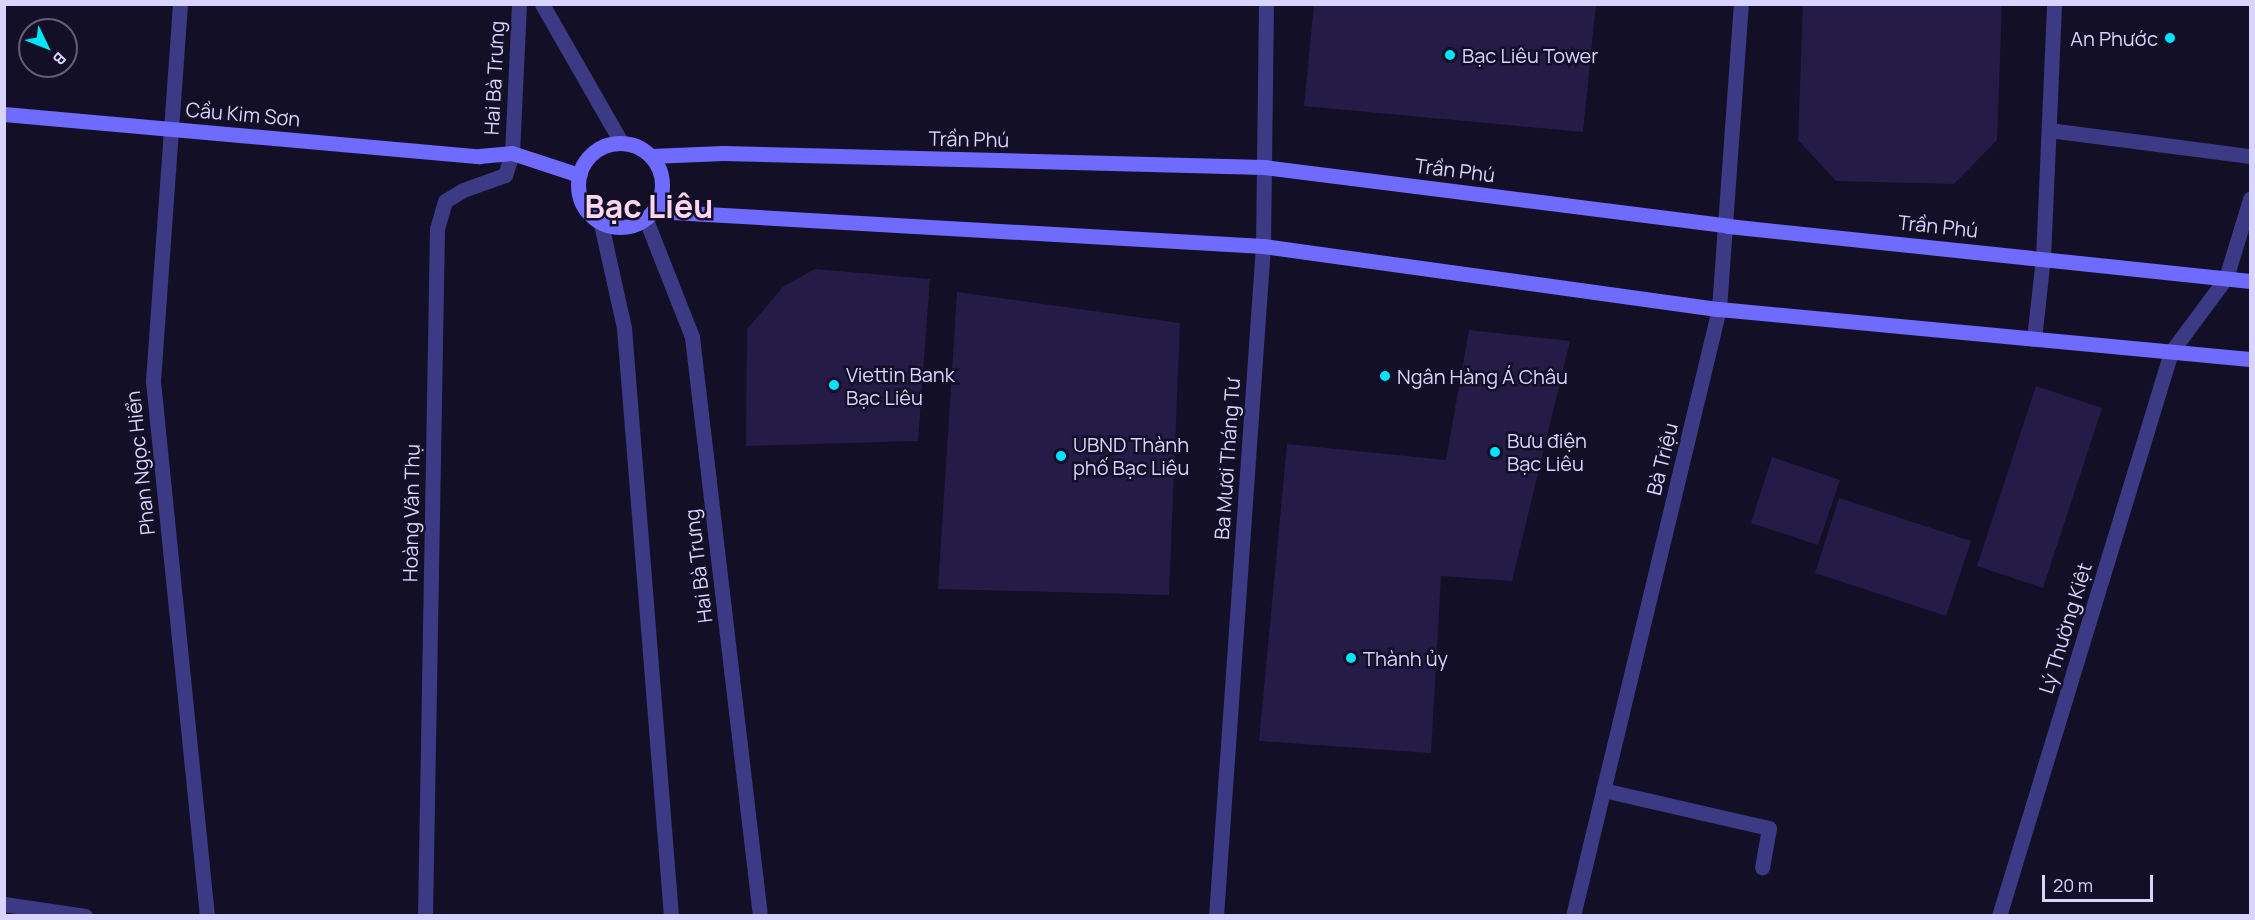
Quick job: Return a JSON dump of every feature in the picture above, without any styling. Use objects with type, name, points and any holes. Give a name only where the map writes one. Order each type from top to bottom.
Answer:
[{"type":"main road","name":"Cầu Kim Sơn","points":[[4,114],[479,156],[512,153]]},
{"type":"main road","points":[[650,216],[663,185],[651,156],[621,142],[596,150],[579,175],[581,203],[601,224],[631,227],[650,216],[1263,246],[1719,309],[2250,359]]},
{"type":"main road","points":[[512,153],[579,175]]},
{"type":"main road","name":"Trần Phú","points":[[651,156],[723,153],[1264,167],[1728,226],[2250,281]]},
{"type":"street","name":"Phan Ngọc Hiển","points":[[180,4],[153,381],[207,915]]},
{"type":"street","name":"Hai Bà Trưng","points":[[512,153],[519,4]]},
{"type":"street","points":[[542,4],[621,142]]},
{"type":"street","name":"Ba Mươi Tháng Tư","points":[[1216,915],[1263,246],[1266,4]]},
{"type":"street","name":"Bà Triệu","points":[[1573,915],[1719,309],[1728,226],[1741,4]]},
{"type":"street","points":[[2034,339],[2043,258],[2054,4]]},
{"type":"street","points":[[2049,130],[2250,156]]},
{"type":"street","name":"Hoàng Văn Thụ","points":[[425,915],[437,229],[445,201],[464,190],[505,175],[512,153]]},
{"type":"street","name":"Lý Thường Kiệt","points":[[2000,915],[2171,352],[2226,278],[2250,199]]},
{"type":"street","name":"Hai Bà Trưng","points":[[650,216],[692,337],[760,915]]},
{"type":"street","points":[[601,224],[624,328],[671,915]]},
{"type":"street","points":[[1603,790],[1769,828],[1762,867]]},
{"type":"street","points":[[4,904],[85,915]]},
{"type":"building","name":"Bạc Liêu Tower","points":[[1314,4],[1596,4],[1583,132],[1304,106]]},
{"type":"building","points":[[1803,4],[2002,4],[1997,140],[1954,184],[1836,181],[1798,140]]},
{"type":"building","name":"Viettin Bank Bạc Liêu","points":[[815,269],[930,279],[918,441],[746,446],[747,329],[784,286]]},
{"type":"building","name":"UBND Thành phố Bạc Liêu","points":[[957,292],[1180,323],[1169,595],[938,589]]},
{"type":"building","points":[[1469,330],[1570,341],[1512,581],[1441,576],[1431,753],[1259,741],[1287,444],[1446,460]]},
{"type":"building","points":[[2036,386],[2102,408],[2043,588],[1977,566]]},
{"type":"building","points":[[1772,457],[1840,480],[1818,545],[1751,523]]},
{"type":"building","points":[[1839,498],[1971,541],[1946,616],[1815,573]]},
{"type":"place","name":"An Phước","points":[[2170,38]]},
{"type":"place","name":"Bạc Liêu Tower","points":[[1450,55]]},
{"type":"place","name":"Ngân Hàng Á Châu","points":[[1385,376]]},
{"type":"place","name":"Viettin Bank Bạc Liêu","points":[[834,385]]},
{"type":"place","name":"Bưu điện Bạc Liêu","points":[[1495,452]]},
{"type":"place","name":"UBND Thành phố Bạc Liêu","points":[[1061,456]]},
{"type":"place","name":"Thành ủy","points":[[1351,658]]},
{"type":"district","name":"Bạc Liêu","points":[[649,206]]}]
